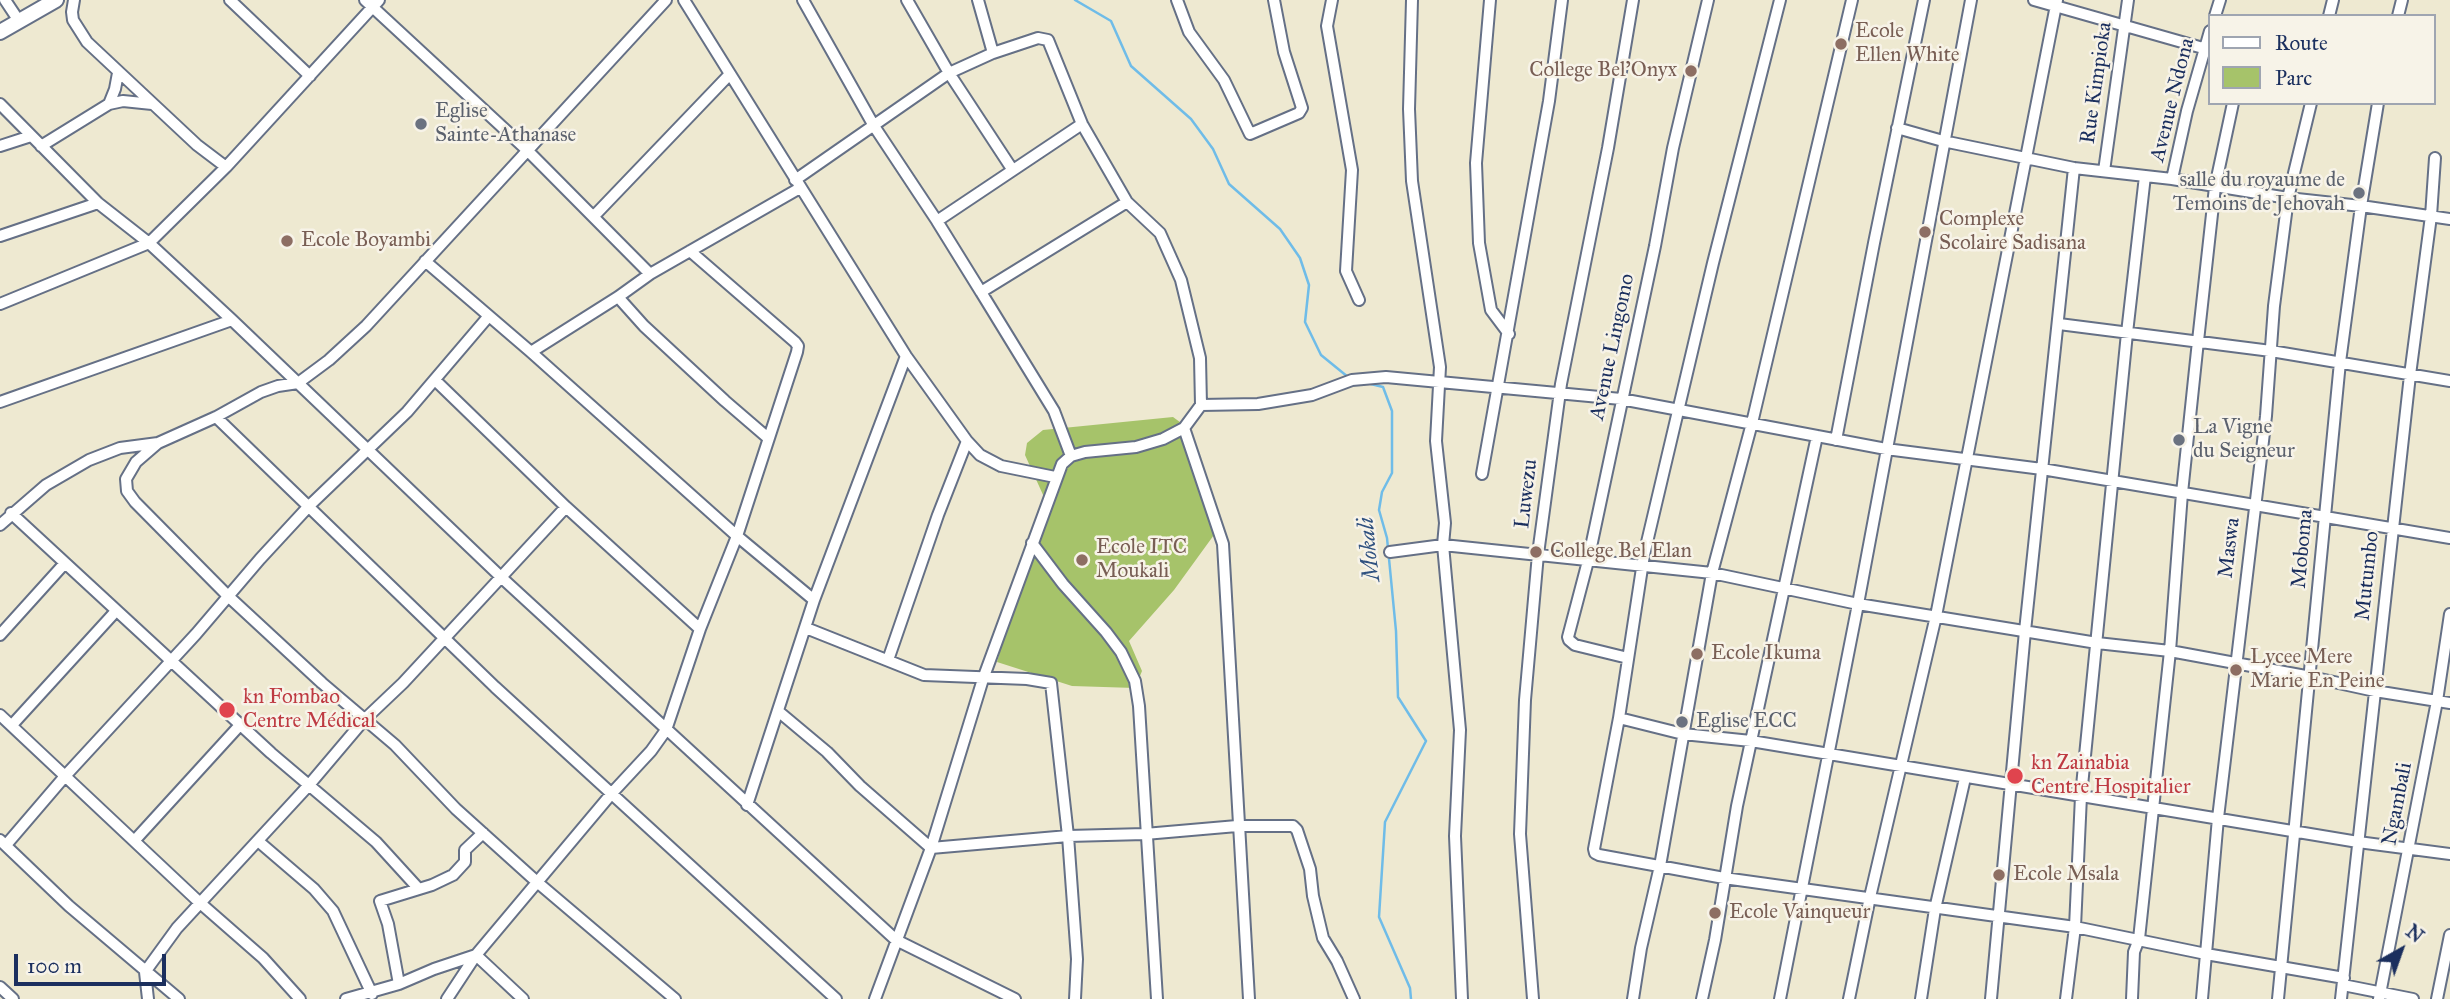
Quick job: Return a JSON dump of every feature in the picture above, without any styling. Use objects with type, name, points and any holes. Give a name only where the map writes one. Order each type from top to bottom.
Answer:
[{"type":"street","points":[[5,0],[19,21]]},
{"type":"street","points":[[0,32],[56,0]]},
{"type":"street","points":[[74,0],[72,12],[78,29],[87,42],[197,145],[226,166]]},
{"type":"street","points":[[230,0],[310,76]]},
{"type":"street","points":[[0,525],[46,485],[89,460],[120,448],[158,443],[216,417],[261,392],[298,383],[329,360],[366,326],[526,149],[666,0]]},
{"type":"street","points":[[684,0],[906,356],[967,441],[980,455],[1001,466],[1055,477]]},
{"type":"street","points":[[803,0],[874,125],[937,221],[1058,418],[1071,456]]},
{"type":"street","points":[[907,0],[949,73],[1012,169]]},
{"type":"street","points":[[978,0],[993,53]]},
{"type":"street","points":[[1177,0],[1189,32],[1224,80],[1251,134],[1299,113],[1302,108],[1284,52],[1274,0]]},
{"type":"street","points":[[1332,0],[1327,26],[1352,170],[1346,271],[1359,300]]},
{"type":"street","points":[[1412,0],[1409,109],[1412,181],[1440,367],[1436,441],[1445,523],[1443,545],[1460,730],[1455,836],[1462,999]]},
{"type":"street","points":[[1490,0],[1476,163],[1479,243],[1491,310],[1509,334]]},
{"type":"street","points":[[1482,474],[1549,101],[1562,0]]},
{"type":"street","name":"Luwezu","points":[[1533,999],[1520,834],[1525,700],[1538,554],[1559,393],[1608,148],[1633,0]]},
{"type":"street","name":"Avenue Lingomo","points":[[1628,658],[1575,646],[1569,640],[1655,246],[1673,148],[1708,0]]},
{"type":"street","points":[[1780,0],[1713,263],[1642,565],[1619,718],[1594,849],[1599,855],[1724,878],[2075,927],[2206,954],[2282,966],[2343,981],[2380,995],[2413,999]]},
{"type":"street","points":[[1633,999],[1641,948],[1660,866],[1712,573],[1752,422],[1852,0]]},
{"type":"street","points":[[1836,440],[1924,0]]},
{"type":"street","points":[[1780,999],[1858,604],[1971,0]]},
{"type":"street","points":[[2034,0],[2057,3],[2207,50]]},
{"type":"street","name":"Rue Kimpioka","points":[[2104,171],[2128,0]]},
{"type":"street","points":[[0,304],[149,243],[310,76],[372,2],[526,149],[650,274]]},
{"type":"street","points":[[1849,999],[1870,897],[1936,616],[2057,3]]},
{"type":"street","points":[[531,352],[618,298],[650,274],[797,184],[874,125],[949,73],[993,53],[1038,38],[1048,40],[1082,124],[1127,202],[1160,233],[1181,280],[1200,358],[1200,405],[1184,428],[1163,439],[1136,447],[1085,452],[1071,456],[1062,464],[983,679],[931,848],[875,999]]},
{"type":"street","name":"Avenue Ndona","points":[[2172,179],[2187,111],[2207,50]]},
{"type":"street","points":[[109,104],[118,73]]},
{"type":"street","points":[[594,216],[730,74]]},
{"type":"street","points":[[41,146],[109,104],[123,101],[152,104]]},
{"type":"street","points":[[0,104],[98,203],[149,243],[502,578],[896,940],[1015,999]]},
{"type":"street","points":[[2132,999],[2134,952],[2139,939],[2154,808],[2182,493],[2215,187],[2233,105]]},
{"type":"street","name":"Maswa","points":[[2202,999],[2218,818],[2266,416],[2274,306],[2288,198],[2311,105]]},
{"type":"street","name":"Moboma","points":[[2278,999],[2340,362],[2378,105]]},
{"type":"street","points":[[937,221],[1082,124]]},
{"type":"street","points":[[1897,128],[1943,141],[2074,168],[2172,179],[2288,198],[2450,219]]},
{"type":"street","points":[[0,146],[31,136]]},
{"type":"street","name":"Mutumbo","points":[[2341,999],[2410,375],[2431,216],[2435,158]]},
{"type":"street","points":[[1991,999],[2025,631],[2074,168]]},
{"type":"street","points":[[2066,999],[2075,927],[2081,796],[2145,176]]},
{"type":"street","points":[[981,292],[1127,202]]},
{"type":"street","points":[[0,236],[98,203]]},
{"type":"street","points":[[447,999],[476,955],[666,730],[700,629],[737,536],[798,346],[690,251]]},
{"type":"street","points":[[425,261],[737,536],[814,600]]},
{"type":"street","points":[[618,298],[636,318],[768,438]]},
{"type":"street","points":[[179,999],[69,906],[3,843],[171,662],[309,506],[369,450],[436,381],[488,317]]},
{"type":"street","points":[[0,402],[232,320]]},
{"type":"street","points":[[2059,324],[2271,351],[2450,381]]},
{"type":"street","points":[[747,805],[814,600],[906,356]]},
{"type":"street","points":[[1200,405],[1258,404],[1306,397],[1352,380],[1386,377],[1621,399],[1886,449],[2042,469],[2450,538]]},
{"type":"street","points":[[436,381],[566,507],[700,629]]},
{"type":"street","points":[[216,417],[444,639],[836,999]]},
{"type":"street","points":[[1184,428],[1223,544],[1237,826],[1249,999]]},
{"type":"street","points":[[1702,999],[1751,741],[1817,436]]},
{"type":"street","points":[[888,660],[938,515],[967,441]]},
{"type":"street","points":[[158,443],[130,470],[125,480],[127,491],[135,502],[229,596],[364,720],[395,745],[456,809],[537,882],[676,999]]},
{"type":"street","points":[[148,999],[145,972],[199,902],[309,785],[364,720],[403,683],[566,507]]},
{"type":"street","points":[[11,513],[240,725],[376,842],[418,888]]},
{"type":"street","points":[[1032,543],[1121,652],[1135,681],[1139,706],[1157,999]]},
{"type":"street","points":[[1390,552],[1443,545],[1712,573],[1858,604],[2097,643],[2170,651],[2450,703]]},
{"type":"street","points":[[0,635],[65,564]]},
{"type":"street","points":[[12,725],[116,611]]},
{"type":"street","name":"Ngambali","points":[[2380,995],[2437,701],[2450,614]]},
{"type":"street","points":[[806,628],[924,675],[1027,679],[1051,683],[1068,836],[1077,959],[1075,999]]},
{"type":"street","points":[[778,711],[827,752],[860,786],[931,848],[1068,836],[1146,834],[1237,826],[1296,828],[1310,869],[1323,938],[1354,999]]},
{"type":"street","points":[[0,715],[199,902],[263,958],[284,978],[300,999]]},
{"type":"street","points":[[1619,718],[1683,734],[1751,741],[2294,832],[2450,854]]},
{"type":"street","points":[[135,840],[240,725]]},
{"type":"street","points":[[1921,999],[1935,909],[1965,778]]},
{"type":"street","points":[[399,984],[388,924],[380,901],[443,880],[460,868],[465,862],[465,850],[483,833]]},
{"type":"street","points":[[258,841],[314,889],[333,911],[372,994]]},
{"type":"street","points":[[2437,999],[2450,935]]},
{"type":"street","points":[[346,999],[372,994],[476,955]]},
{"type":"street","points":[[476,955],[523,999]]},
{"type":"street","points":[[0,987],[13,999]]},
{"type":"green space","points":[[1173,417],[1188,428],[1219,528],[1174,590],[1129,641],[1142,671],[1135,688],[1072,686],[997,662],[1044,497],[1025,455],[1027,443],[1043,430]]},
{"type":"waterway","name":"Mokali","points":[[1075,0],[1111,21],[1131,66],[1191,119],[1213,149],[1229,184],[1280,229],[1300,258],[1309,285],[1305,322],[1321,355],[1348,377]]},
{"type":"waterway","name":"Mokali","points":[[1367,383],[1383,387],[1392,411],[1392,473],[1382,492],[1379,510],[1387,538],[1396,631],[1398,697],[1426,741],[1385,822],[1379,917],[1410,988],[1411,999]]},
{"type":"place","name":"Ecole Ellen White","points":[[1841,44]]},
{"type":"place","name":"College Bel'Onyx","points":[[1691,71]]},
{"type":"place","name":"Eglise Sainte-Athanase","points":[[421,124]]},
{"type":"place","name":"salle du royaume de Temoins de Jehovah","points":[[2359,193]]},
{"type":"place","name":"Complexe Scolaire Sadisana","points":[[1925,232]]},
{"type":"place","name":"Ecole Boyambi","points":[[287,241]]},
{"type":"place","name":"La Vigne du Seigneur","points":[[2179,440]]},
{"type":"place","name":"College Bel Elan","points":[[1536,552]]},
{"type":"place","name":"Ecole ITC Moukali","points":[[1082,560]]},
{"type":"place","name":"Ecole Ikuma","points":[[1697,654]]},
{"type":"place","name":"Lycee Mere Marie En Peine","points":[[2236,670]]},
{"type":"place","name":"kn Fombao Centre Médical","points":[[227,710]]},
{"type":"place","name":"Eglise ECC","points":[[1682,722]]},
{"type":"place","name":"kn Zainabia Centre Hospitalier","points":[[2015,776]]},
{"type":"place","name":"Ecole Msala","points":[[1999,875]]},
{"type":"place","name":"Ecole Vainqueur","points":[[1715,913]]}]
